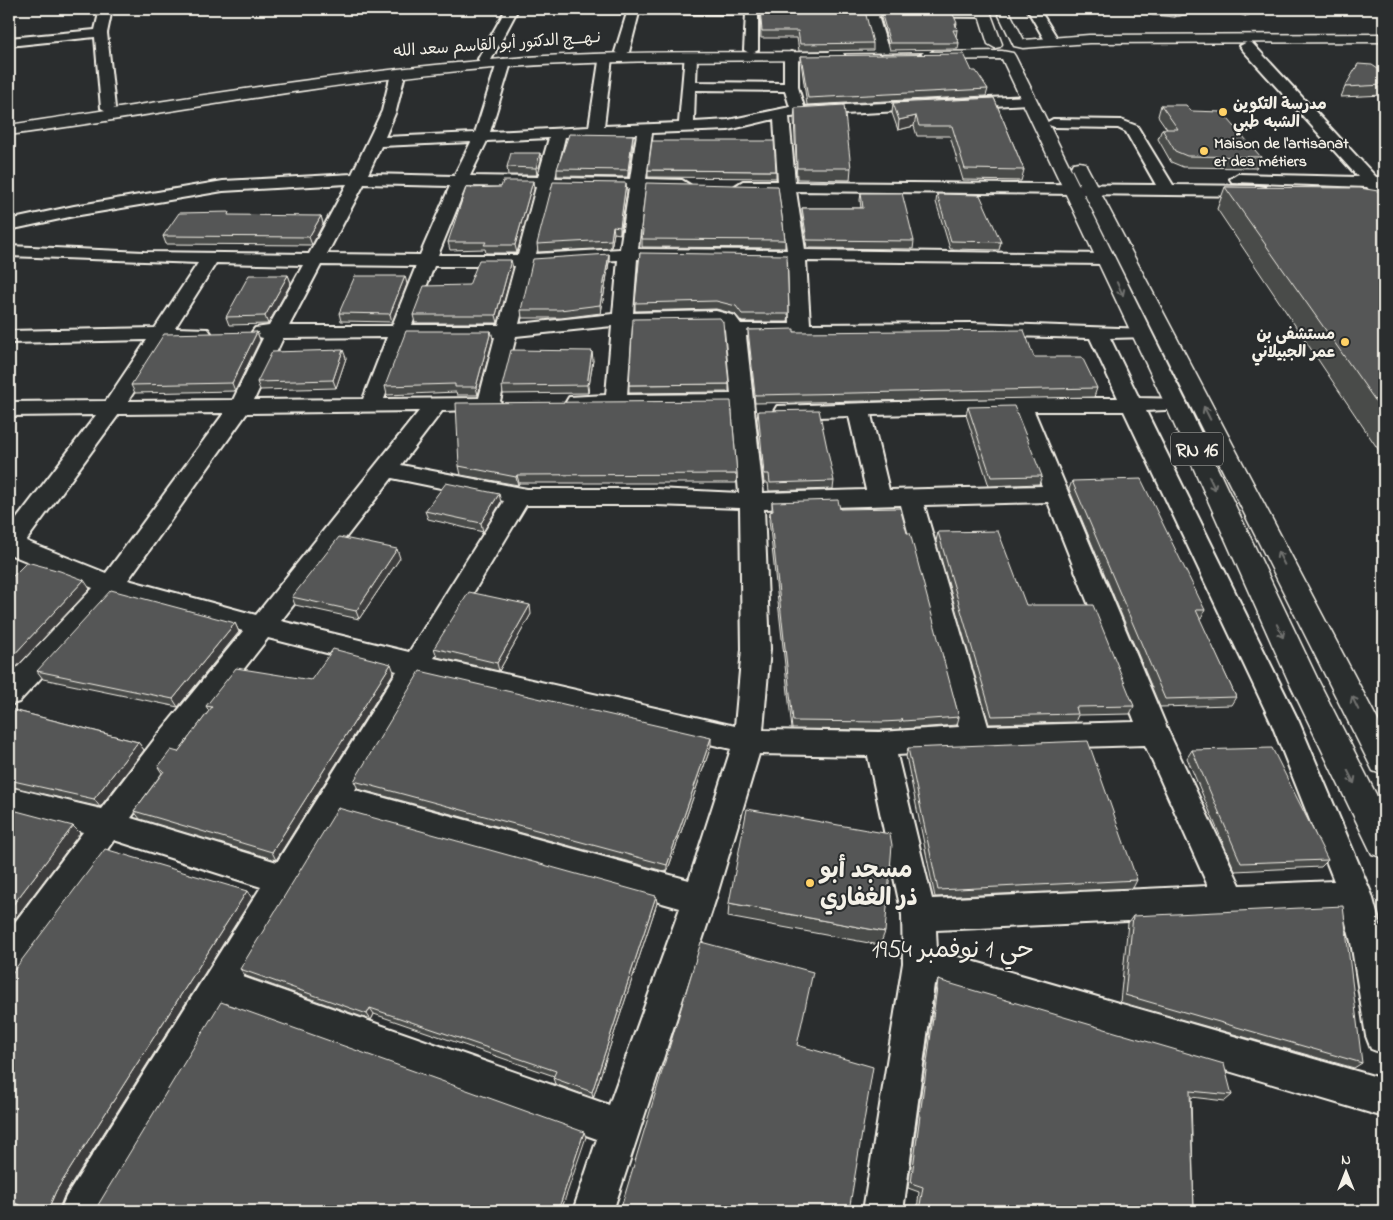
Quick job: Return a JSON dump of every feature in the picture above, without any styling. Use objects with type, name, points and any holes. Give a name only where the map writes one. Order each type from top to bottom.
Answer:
[{"type":"main road","name":"RN 16","points":[[1002,9],[1012,52],[1028,100],[1081,188]]},
{"type":"main road","name":"RN 16","points":[[984,11],[1012,52],[1028,70],[1095,216],[1380,746]]},
{"type":"main road","points":[[958,55],[990,60],[1012,52],[1052,42],[1089,39],[1384,38]]},
{"type":"main road","points":[[958,55],[1104,47],[1384,46]]},
{"type":"main road","name":"نـهـــج الدكتور أبو القاسم سعد الله","points":[[9,130],[390,68],[485,59],[622,52],[751,50],[881,49],[1012,52]]},
{"type":"main road","name":"نـهـــج الدكتور أبو القاسم سعد الله","points":[[9,123],[108,108],[504,63],[605,58],[958,55]]},
{"type":"main road","name":"RN 16","points":[[1095,216],[1106,260],[1176,404],[1303,680],[1384,843]]},
{"type":"street","points":[[106,9],[101,33],[108,108]]},
{"type":"street","points":[[485,59],[512,9]]},
{"type":"street","points":[[586,9],[984,11]]},
{"type":"street","points":[[622,52],[633,9]]},
{"type":"street","points":[[1033,9],[1052,42]]},
{"type":"street","points":[[871,10],[881,49]]},
{"type":"street","points":[[751,50],[752,11]]},
{"type":"street","points":[[9,42],[101,33]]},
{"type":"street","points":[[1247,46],[1381,187]]},
{"type":"street","points":[[375,142],[728,125],[798,110],[791,87],[791,56]]},
{"type":"street","points":[[686,127],[690,57]]},
{"type":"street","points":[[596,132],[605,58]]},
{"type":"street","points":[[371,406],[450,202],[481,137],[504,63]]},
{"type":"street","points":[[9,694],[111,585],[240,407],[276,332],[317,259],[358,179],[389,111],[398,74]]},
{"type":"street","points":[[689,86],[791,87]]},
{"type":"street","points":[[781,113],[1028,100]]},
{"type":"street","points":[[781,113],[787,187],[797,254],[800,331]]},
{"type":"street","points":[[1053,123],[1121,124],[1132,129],[1163,184]]},
{"type":"street","points":[[616,402],[621,319],[645,129]]},
{"type":"street","points":[[9,409],[498,403],[507,331],[527,260],[558,133]]},
{"type":"street","points":[[9,226],[74,210],[223,186],[358,179],[698,185]]},
{"type":"street","points":[[728,186],[1081,188],[1163,184],[1381,187]]},
{"type":"street","points":[[9,251],[211,258],[428,261],[527,260],[628,254],[797,254],[1106,260]]},
{"type":"street","points":[[211,258],[112,409],[10,545],[31,551],[111,585],[261,626],[748,741],[800,744],[880,744],[977,738],[1154,733]]},
{"type":"street","points":[[247,332],[398,333],[507,331],[621,319],[716,318],[728,320],[735,330],[752,501],[756,649],[748,741],[700,898],[593,1211]]},
{"type":"street","points":[[735,330],[888,329],[1141,333]]},
{"type":"street","points":[[1097,332],[1285,722],[1356,895],[1368,942],[1384,1036]]},
{"type":"street","points":[[9,337],[219,333]]},
{"type":"street","points":[[557,403],[616,402],[859,410],[1021,405],[1176,404]]},
{"type":"street","points":[[9,956],[167,745],[436,404]]},
{"type":"street","points":[[1021,405],[1154,733],[1232,901]]},
{"type":"street","points":[[859,410],[879,497]]},
{"type":"street","points":[[386,469],[519,496],[656,497],[752,501],[1056,494]]},
{"type":"street","points":[[80,1211],[519,496]]},
{"type":"street","points":[[910,496],[977,738]]},
{"type":"street","points":[[880,744],[919,915],[920,963],[889,1210]]},
{"type":"street","points":[[334,798],[700,898]]},
{"type":"street","points":[[9,800],[109,824],[284,879]]},
{"type":"street","points":[[919,915],[1356,895]]},
{"type":"street","points":[[920,963],[1384,1098]]},
{"type":"street","points":[[218,986],[620,1128]]},
{"type":"building","points":[[760,9],[865,11],[873,43],[800,44],[798,31],[762,31]]},
{"type":"building","points":[[881,12],[952,12],[957,23],[955,23],[957,30],[953,30],[959,43],[890,43]]},
{"type":"building","points":[[964,54],[972,71],[976,71],[988,89],[808,98],[801,56]]},
{"type":"building","points":[[1358,64],[1372,65],[1384,73],[1384,85],[1345,87]]},
{"type":"building","points":[[994,98],[1024,170],[965,169],[952,126],[919,126],[916,116],[899,120],[893,103]]},
{"type":"building","points":[[844,105],[851,168],[797,168],[795,108]]},
{"type":"building","points":[[1161,105],[1186,105],[1191,111],[1222,112],[1261,157],[1187,156],[1175,151],[1162,129],[1178,129]]},
{"type":"building","points":[[569,134],[633,135],[628,170],[557,169]]},
{"type":"building","points":[[652,141],[774,141],[776,171],[648,170]]},
{"type":"building","points":[[511,153],[540,153],[536,168],[507,167]]},
{"type":"building","points":[[503,181],[533,181],[515,245],[484,245],[486,242],[448,242],[466,188],[501,187]]},
{"type":"building","points":[[553,182],[626,183],[620,227],[613,226],[611,240],[537,244]]},
{"type":"building","points":[[646,183],[778,186],[785,240],[642,239],[643,230],[641,229]]},
{"type":"building","name":"مستشفى بن عمر الجبيلاني","points":[[1225,187],[1360,188],[1384,192],[1384,413]]},
{"type":"building","points":[[861,193],[902,193],[914,241],[807,240],[802,208],[863,208]]},
{"type":"building","points":[[937,194],[980,195],[1001,242],[951,241]]},
{"type":"building","points":[[229,212],[228,215],[321,216],[309,237],[163,236],[179,213]]},
{"type":"building","points":[[640,253],[787,255],[789,314],[742,314],[736,306],[716,301],[635,303]]},
{"type":"building","points":[[609,254],[600,305],[560,310],[521,310],[533,259]]},
{"type":"building","points":[[479,260],[511,260],[496,315],[413,315],[424,286],[469,285]]},
{"type":"building","points":[[249,275],[288,275],[265,316],[226,317]]},
{"type":"building","points":[[355,276],[405,276],[390,314],[339,313]]},
{"type":"building","points":[[720,318],[723,322],[729,384],[629,385],[633,319]]},
{"type":"building","points":[[794,329],[794,332],[1024,330],[1034,357],[1082,357],[1097,388],[755,395],[748,330]]},
{"type":"building","points":[[406,331],[491,331],[476,387],[455,387],[455,384],[385,386]]},
{"type":"building","points":[[257,332],[232,383],[131,385],[164,334]]},
{"type":"building","points":[[343,350],[333,380],[257,382],[272,352]]},
{"type":"building","points":[[511,350],[592,351],[587,385],[502,386]]},
{"type":"building","points":[[731,401],[737,474],[517,475],[516,477],[459,466],[456,403]]},
{"type":"building","points":[[1014,406],[1042,476],[991,477],[968,407]]},
{"type":"building","points":[[819,410],[834,481],[770,483],[769,474],[764,474],[758,411]]},
{"type":"building","points":[[1141,479],[1205,610],[1196,610],[1236,697],[1165,699],[1072,481]]},
{"type":"building","points":[[446,483],[499,494],[481,523],[425,511]]},
{"type":"building","points":[[838,500],[840,509],[900,508],[907,533],[910,533],[959,717],[903,721],[902,718],[902,721],[882,722],[793,721],[770,512],[773,511],[772,502]]},
{"type":"building","points":[[998,531],[1026,605],[1093,605],[1134,706],[1076,707],[1078,714],[992,716],[938,532]]},
{"type":"building","points":[[339,537],[397,549],[356,611],[292,597]]},
{"type":"building","points":[[27,562],[84,580],[9,660],[9,580]]},
{"type":"building","points":[[111,590],[235,623],[173,699],[37,671]]},
{"type":"building","points":[[469,592],[530,605],[497,663],[434,648]]},
{"type":"building","points":[[333,649],[391,664],[272,852],[134,811],[164,771],[158,767],[171,750],[178,752],[212,707],[206,706],[236,668],[311,680]]},
{"type":"building","points":[[420,671],[711,738],[667,865],[354,781]]},
{"type":"building","points":[[9,709],[138,742],[94,799],[9,780]]},
{"type":"building","points":[[1088,741],[1137,880],[938,890],[908,748]]},
{"type":"building","points":[[1272,748],[1328,860],[1241,863],[1192,750]]},
{"type":"building","points":[[338,808],[656,896],[592,1092],[553,1078],[556,1071],[370,1008],[367,1014],[240,969]]},
{"type":"building","points":[[9,809],[73,826],[9,910]]},
{"type":"building","name":"مسجد أبو ذر الغفاري","points":[[747,809],[890,834],[892,845],[885,932],[729,903]]},
{"type":"building","points":[[105,849],[247,891],[56,1191],[49,1207],[67,1208],[65,1211],[36,1211],[9,1201],[9,977]]},
{"type":"building","points":[[1343,906],[1362,1063],[1125,995],[1133,916]]},
{"type":"building","points":[[701,942],[813,972],[797,1045],[873,1067],[849,1211],[620,1211]]},
{"type":"building","points":[[938,980],[1224,1064],[1232,1095],[1190,1091],[1194,1211],[919,1211],[923,1187],[911,1183]]},
{"type":"building","points":[[221,1002],[584,1132],[558,1211],[113,1211],[98,1205]]},
{"type":"place","name":"مدرسة التكوين الشبه طبي","points":[[1223,112]]},
{"type":"place","name":"Maison de l'artisanat et des métiers","points":[[1204,151]]},
{"type":"place","name":"مستشفى بن عمر الجبيلاني","points":[[1345,342]]},
{"type":"place","name":"مسجد أبو ذر الغفاري","points":[[810,883]]},
{"type":"district","name":"حي 1 نوفمبر 1954","points":[[953,948]]}]
